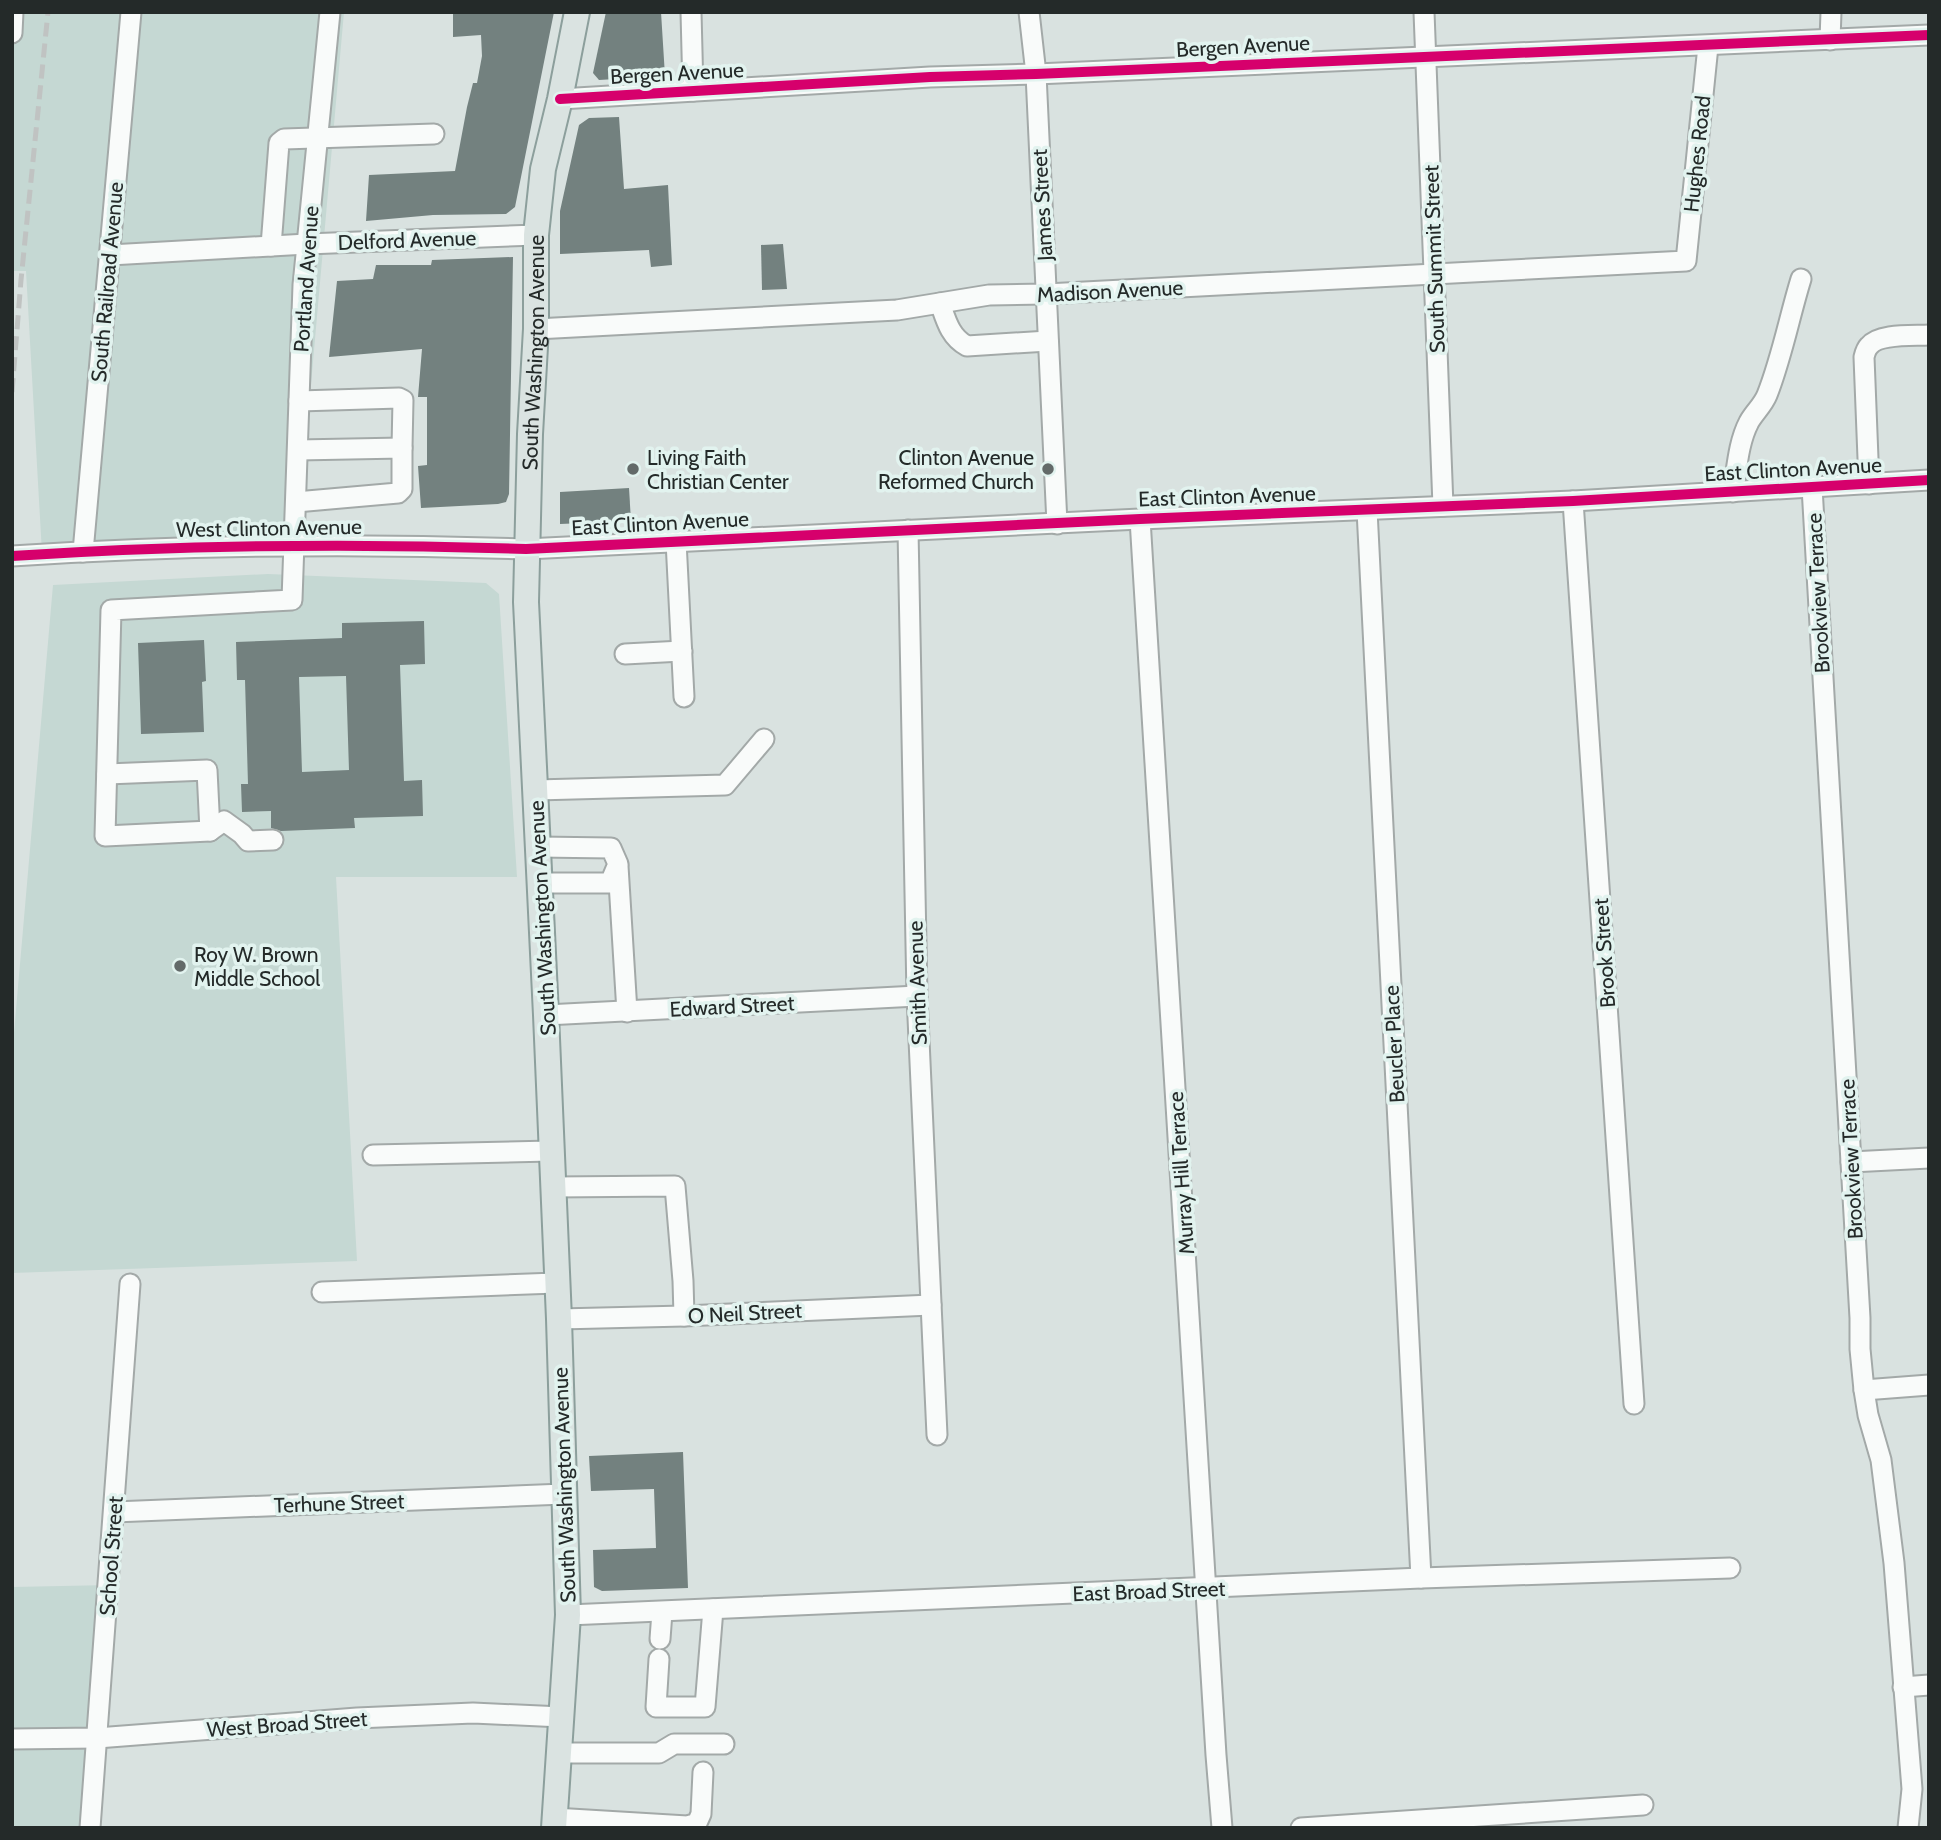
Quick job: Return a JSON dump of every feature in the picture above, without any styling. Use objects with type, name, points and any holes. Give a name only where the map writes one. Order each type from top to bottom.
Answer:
[{"type":"main road","name":"South Washington Avenue","points":[[554,1823],[568,1615],[559,1319],[526,602],[526,549],[536,329],[536,235],[543,169],[577,12]]},
{"type":"street","points":[[12,33],[13,12]]},
{"type":"street","name":"South Railroad Avenue","points":[[83,552],[131,12]]},
{"type":"street","name":"Portland Avenue","points":[[107,774],[111,610],[292,600],[303,285],[330,12]]},
{"type":"street","points":[[691,12],[693,91]]},
{"type":"street","name":"James Street","points":[[1029,12],[1036,75],[1057,524]]},
{"type":"street","name":"South Summit Street","points":[[1424,12],[1443,506]]},
{"type":"street","points":[[1830,40],[1831,12]]},
{"type":"street","name":"Bergen Avenue","points":[[560,99],[930,77],[1036,75],[1929,35]]},
{"type":"street","name":"Hughes Road","points":[[1686,261],[1708,46]]},
{"type":"street","points":[[271,246],[279,143],[284,139],[434,134]]},
{"type":"street","name":"Delford Avenue","points":[[110,256],[307,244],[536,235]]},
{"type":"street","name":"Madison Avenue","points":[[536,329],[897,310],[989,295],[1686,261]]},
{"type":"street","points":[[1733,492],[1740,447],[1749,422],[1766,398],[1801,279]]},
{"type":"street","points":[[940,303],[951,332],[967,346],[1048,341]]},
{"type":"street","points":[[1869,484],[1864,356],[1868,346],[1887,337],[1929,335]]},
{"type":"street","points":[[296,502],[398,493],[402,489],[403,400],[299,401]]},
{"type":"street","points":[[298,450],[402,448]]},
{"type":"street","name":"East Clinton Avenue","points":[[526,549],[1573,501],[1929,480]]},
{"type":"street","name":"Brookview Terrace","points":[[1812,487],[1864,1390],[1881,1460],[1894,1563],[1912,1789],[1908,1828]]},
{"type":"street","name":"Brook Street","points":[[1573,501],[1634,1404]]},
{"type":"street","name":"Beucler Place","points":[[1367,510],[1421,1578]]},
{"type":"street","name":"Murray Hill Terrace","points":[[1140,519],[1222,1828]]},
{"type":"street","name":"Smith Avenue","points":[[908,530],[917,996],[937,1436]]},
{"type":"street","points":[[676,541],[684,696]]},
{"type":"street","name":"West Clinton Avenue","points":[[12,556],[295,546],[526,549]]},
{"type":"street","points":[[625,654],[682,651]]},
{"type":"street","points":[[536,790],[725,785],[764,738]]},
{"type":"street","points":[[209,831],[207,770],[107,774],[105,836],[209,831],[224,821],[248,841],[273,840]]},
{"type":"street","points":[[539,847],[611,848],[618,863],[627,1012]]},
{"type":"street","points":[[541,883],[610,883],[618,863]]},
{"type":"street","name":"Edward Street","points":[[546,1015],[917,996]]},
{"type":"street","points":[[373,1155],[551,1151]]},
{"type":"street","points":[[1851,1162],[1929,1158]]},
{"type":"street","points":[[553,1187],[675,1186],[684,1316]]},
{"type":"street","points":[[323,1292],[556,1283]]},
{"type":"street","name":"School Street","points":[[90,1828],[130,1284]]},
{"type":"street","name":"O Neil Street","points":[[559,1319],[931,1305]]},
{"type":"street","points":[[1864,1390],[1929,1385]]},
{"type":"street","name":"Terhune Street","points":[[114,1512],[564,1494]]},
{"type":"street","name":"East Broad Street","points":[[568,1615],[1421,1578],[1730,1568]]},
{"type":"street","points":[[659,1659],[656,1707],[705,1707],[713,1609]]},
{"type":"street","points":[[660,1639],[662,1612]]},
{"type":"street","points":[[1903,1687],[1929,1685]]},
{"type":"street","name":"West Broad Street","points":[[12,1739],[97,1738],[473,1713],[562,1717]]},
{"type":"street","points":[[559,1753],[659,1753],[674,1744],[724,1744]]},
{"type":"street","points":[[554,1823],[687,1826],[697,1823],[701,1814],[703,1772]]},
{"type":"street","points":[[1301,1828],[1643,1805]]},
{"type":"shaded area","points":[[12,12],[344,12],[297,542],[42,553],[26,271],[12,271]]},
{"type":"shaded area","name":"Roy W. Brown Middle School","points":[[268,574],[486,583],[499,594],[517,877],[336,877],[357,1261],[12,1273],[12,1056],[53,585]]},
{"type":"shaded area","points":[[111,1585],[96,1828],[12,1828],[12,1587]]},
{"type":"building","points":[[453,12],[554,12],[515,207],[506,214],[433,215],[366,221],[369,175],[455,171],[467,107],[473,83],[477,83],[482,56],[481,35],[453,37]]},
{"type":"building","points":[[606,12],[661,12],[665,76],[599,80],[593,73]]},
{"type":"building","points":[[619,117],[624,189],[668,185],[672,265],[651,267],[649,250],[560,254],[560,211],[579,125],[589,118]]},
{"type":"building","points":[[783,244],[787,289],[762,290],[761,245]]},
{"type":"building","points":[[513,257],[509,494],[506,502],[498,504],[421,508],[418,466],[427,465],[427,397],[418,397],[422,349],[329,357],[337,281],[373,279],[376,265],[431,265],[432,260]]},
{"type":"building","points":[[629,488],[631,521],[560,524],[560,492]]},
{"type":"building","points":[[424,621],[425,664],[400,665],[404,781],[422,780],[423,816],[354,818],[355,828],[281,831],[271,828],[271,811],[242,812],[241,784],[248,784],[245,680],[237,680],[236,642],[342,638],[342,623]],"holes":[[[346,676],[349,770],[302,772],[299,677]]]},
{"type":"building","points":[[204,640],[204,732],[141,734],[138,643]]},
{"type":"building","points":[[683,1452],[688,1588],[602,1591],[594,1587],[593,1550],[656,1548],[654,1489],[591,1491],[589,1456]]},
{"type":"railway","points":[[12,392],[48,12]]},
{"type":"cycle path","points":[[560,99],[930,77],[1929,35]]},
{"type":"cycle path","points":[[12,556],[269,546],[526,549],[1573,501],[1929,480]]},
{"type":"place","name":"Living Faith Christian Center","points":[[633,469]]},
{"type":"place","name":"Clinton Avenue Reformed Church","points":[[1048,469]]},
{"type":"place","name":"Roy W. Brown Middle School","points":[[180,966]]}]
